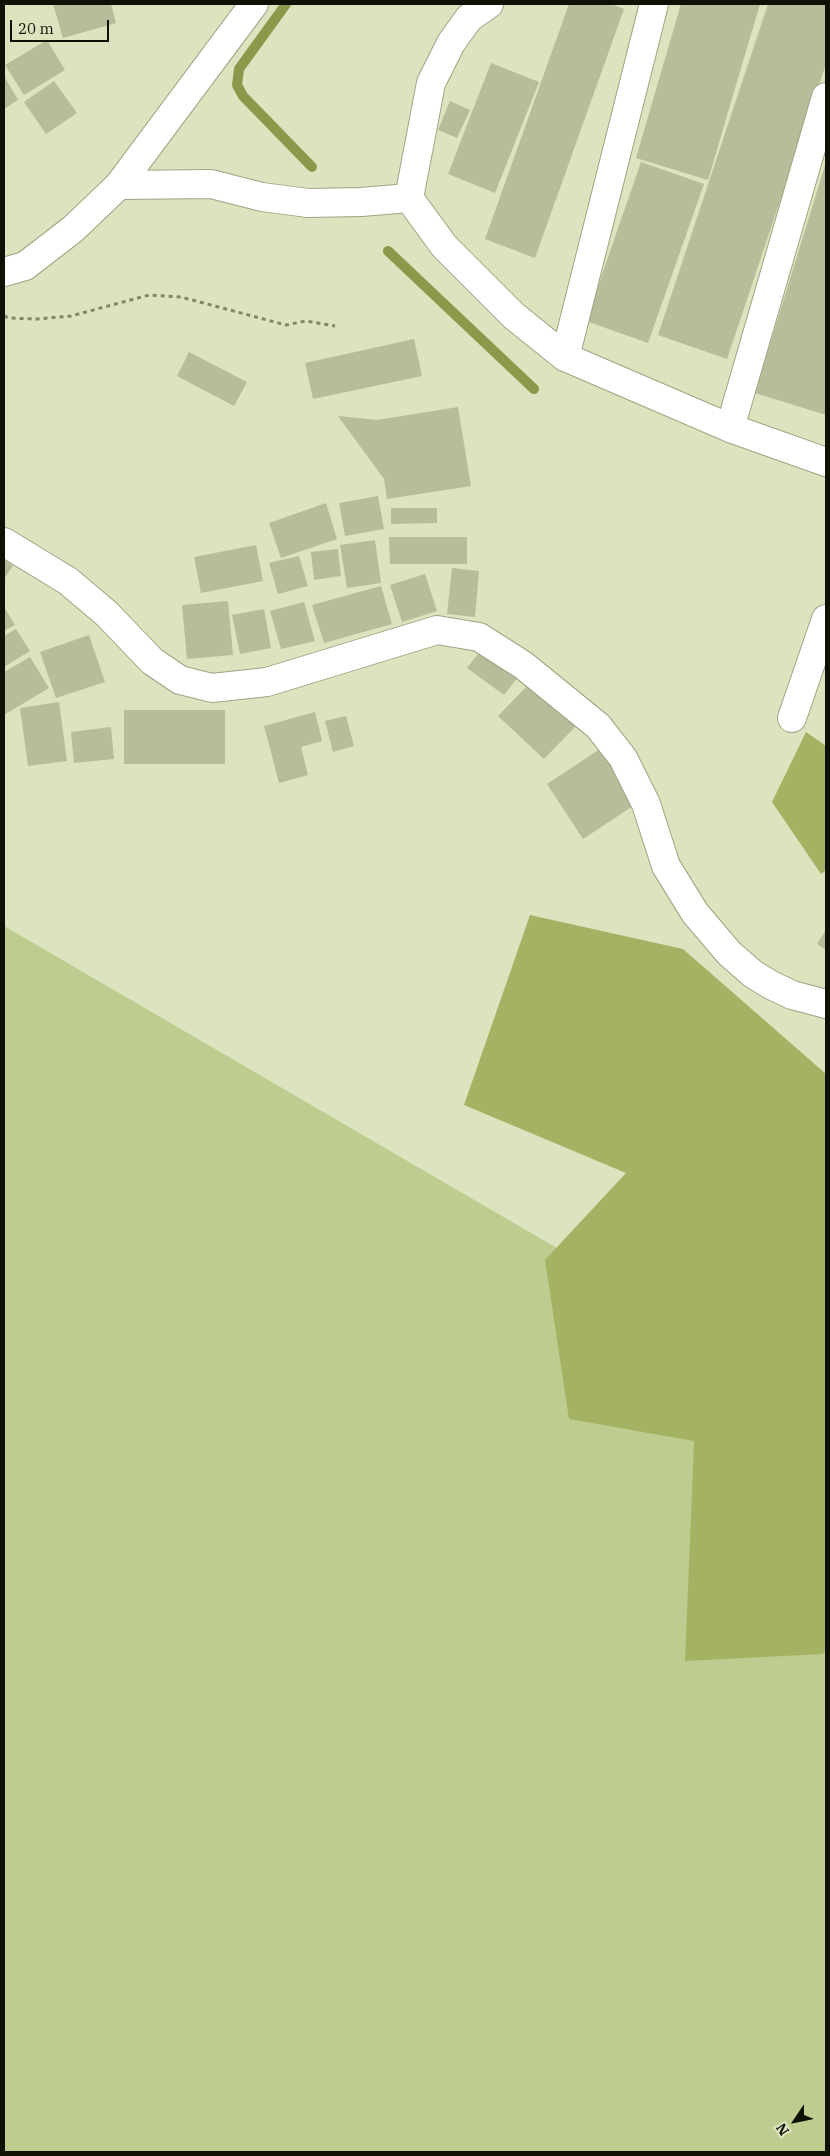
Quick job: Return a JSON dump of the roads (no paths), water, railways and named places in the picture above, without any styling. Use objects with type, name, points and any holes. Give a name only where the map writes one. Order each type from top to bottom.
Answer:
[{"type":"street","points":[[4,272],[25,266],[73,229],[119,185],[254,4]]},
{"type":"street","points":[[489,4],[469,18],[451,43],[431,83],[409,198],[444,246],[514,316],[564,358],[730,428],[826,462]]},
{"type":"street","points":[[564,358],[654,4]]},
{"type":"street","points":[[730,428],[826,96]]},
{"type":"street","points":[[119,185],[211,184],[262,197],[308,203],[361,202],[409,198]]},
{"type":"street","points":[[4,542],[68,581],[107,614],[152,661],[180,680],[212,688],[267,682],[437,630],[479,637],[523,664],[598,726],[623,758],[646,804],[666,866],[695,913],[729,953],[753,974],[771,985],[792,995],[826,1004]]},
{"type":"street","points":[[792,718],[826,619]]},
{"type":"waterway","points":[[286,4],[239,69],[237,85],[243,96],[312,167]]},
{"type":"waterway","points":[[388,251],[534,389]]}]
